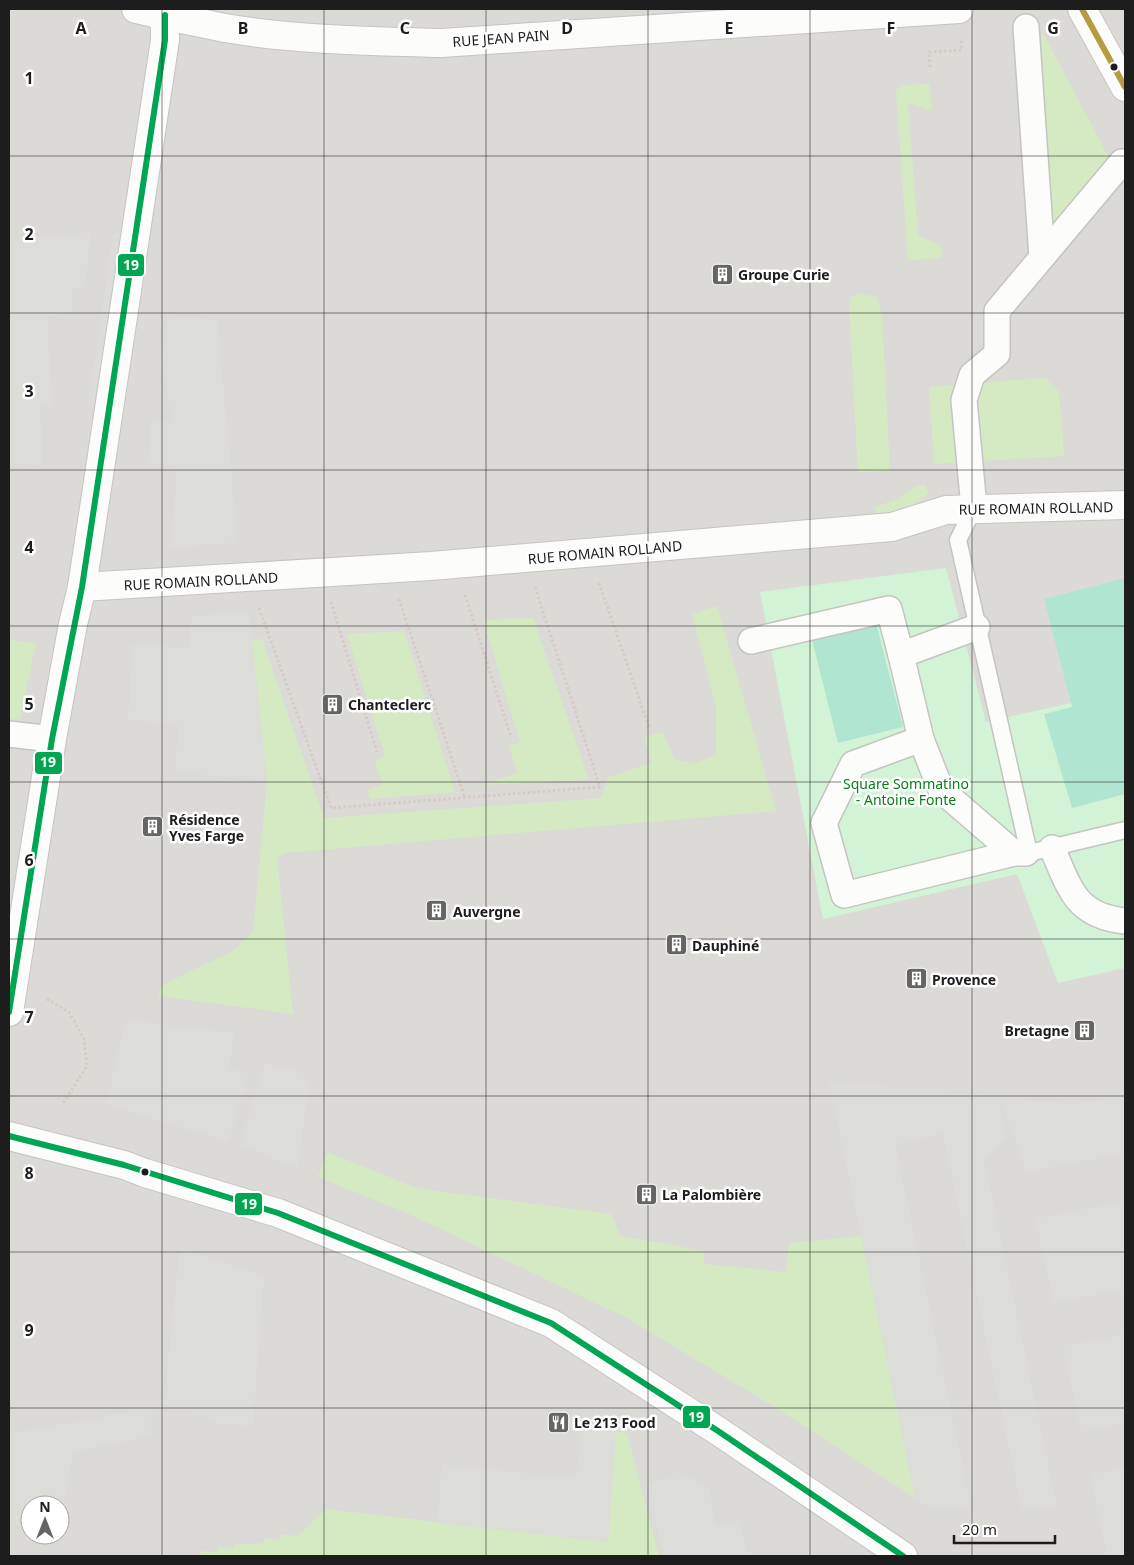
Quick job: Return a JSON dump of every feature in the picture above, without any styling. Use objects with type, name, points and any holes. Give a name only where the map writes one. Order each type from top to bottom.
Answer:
[{"type":"street","name":"RUE JEAN PAIN","points":[[136,9],[165,12],[226,28],[287,35],[374,41],[441,42],[960,20]]},
{"type":"street","points":[[1082,9],[1125,87]]},
{"type":"street","points":[[9,1012],[52,740],[73,624],[82,587],[165,40],[165,12]]},
{"type":"street","points":[[1026,27],[1042,257]]},
{"type":"street","points":[[974,508],[964,400],[972,376],[997,354],[997,311],[1122,162]]},
{"type":"street","name":"RUE ROMAIN ROLLAND","points":[[82,587],[421,567],[726,542],[892,527],[946,510],[1125,505]]},
{"type":"street","points":[[751,641],[889,609],[921,740],[941,790],[1032,851],[1075,899],[1104,919],[1125,922]]},
{"type":"street","points":[[901,655],[977,627]]},
{"type":"street","points":[[9,734],[52,740]]},
{"type":"street","points":[[921,740],[853,764],[824,823],[844,895],[1032,851]]},
{"type":"street","points":[[9,1136],[124,1165],[278,1213],[551,1323],[718,1431],[903,1556]]},
{"type":"lane","points":[[974,508],[958,540],[977,627],[1032,851],[1125,830]]},
{"type":"path","points":[[930,67],[930,52],[962,50],[960,20]]},
{"type":"path","points":[[598,580],[649,726]]},
{"type":"path","points":[[257,602],[331,808],[600,787],[534,586]]},
{"type":"path","points":[[396,590],[465,798]]},
{"type":"path","points":[[464,592],[511,737]]},
{"type":"path","points":[[329,596],[377,752]]},
{"type":"path","points":[[48,999],[69,1012],[84,1039],[87,1066],[62,1105]]},
{"type":"shaded area","points":[[9,9],[1125,9],[1125,1556],[9,1556]]},
{"type":"shaded area","points":[[91,232],[85,287],[71,288],[73,314],[47,316],[52,405],[41,405],[42,466],[9,462],[9,241]]},
{"type":"shaded area","points":[[113,233],[123,234],[98,406],[88,405]]},
{"type":"shaded area","points":[[167,316],[217,320],[238,542],[171,548],[177,466],[149,463],[151,419],[172,420],[161,363]]},
{"type":"shaded area","points":[[249,610],[267,781],[175,772],[179,725],[128,720],[132,644],[189,648],[191,616]]},
{"type":"shaded area","points":[[126,1020],[235,1033],[229,1068],[249,1075],[228,1142],[106,1104]]},
{"type":"shaded area","points":[[265,1063],[297,1070],[309,1082],[298,1169],[240,1145]]},
{"type":"shaded area","points":[[829,1081],[1076,1105],[1125,1095],[1125,1153],[1027,1172],[1000,1100],[1005,1138],[984,1158],[1057,1506],[1022,1510],[943,1134],[895,1144],[972,1509],[931,1509],[915,1498]]},
{"type":"shaded area","points":[[1125,1201],[1125,1289],[1054,1303],[1035,1219]]},
{"type":"shaded area","points":[[180,1247],[264,1275],[253,1426],[219,1424],[191,1411],[163,1408]]},
{"type":"shaded area","points":[[1125,1334],[1125,1423],[1081,1432],[1063,1346]]},
{"type":"shaded area","points":[[151,1408],[151,1436],[73,1452],[66,1495],[20,1495],[20,1519],[9,1521],[9,1434]]},
{"type":"shaded area","points":[[583,1416],[616,1431],[608,1542],[437,1523],[442,1465],[576,1478]]},
{"type":"shaded area","points":[[1125,1468],[1125,1556],[1107,1556],[1090,1475]]},
{"type":"shaded area","points":[[677,1470],[709,1487],[714,1519],[720,1525],[740,1521],[748,1556],[663,1556],[646,1483],[670,1478]]},
{"type":"green space","points":[[1044,35],[1108,156],[1050,233],[1038,36]]},
{"type":"green space","points":[[929,84],[932,111],[908,103],[918,235],[941,246],[941,258],[908,260],[896,90],[903,85]]},
{"type":"green space","points":[[858,293],[877,297],[882,316],[890,471],[858,472],[849,308],[851,297]]},
{"type":"green space","points":[[1045,378],[1059,392],[1064,456],[934,464],[929,387]]},
{"type":"green space","points":[[925,485],[929,493],[911,507],[877,517],[875,507],[897,499],[916,486]]},
{"type":"green space","name":"Square Sommatino - Antoine Fonte","points":[[946,568],[986,722],[1125,691],[1125,968],[1058,983],[1017,874],[823,919],[760,592]]},
{"type":"green space","points":[[1125,578],[1125,794],[1072,808],[1044,714],[1072,707],[1044,599]]},
{"type":"green space","points":[[717,606],[776,811],[285,853],[277,857],[293,1014],[158,996],[162,985],[231,952],[253,932],[267,781],[251,640],[262,639],[324,818],[601,798],[608,777],[652,763],[644,737],[663,732],[674,759],[694,764],[716,755],[716,707],[692,614]]},
{"type":"green space","points":[[533,618],[589,780],[482,785],[517,773],[509,746],[520,742],[483,620]]},
{"type":"green space","points":[[876,623],[903,727],[838,743],[812,640]]},
{"type":"green space","points":[[404,631],[455,792],[370,799],[367,790],[383,784],[375,761],[385,756],[347,634]]},
{"type":"green space","points":[[9,640],[36,643],[20,719],[9,719]]},
{"type":"green space","points":[[327,1152],[420,1189],[611,1214],[620,1236],[704,1251],[704,1264],[786,1272],[789,1243],[862,1236],[915,1498],[775,1407],[625,1317],[407,1213],[318,1177]]},
{"type":"green space","points":[[616,1431],[627,1434],[659,1556],[201,1556],[201,1551],[217,1552],[218,1548],[233,1549],[235,1545],[264,1543],[265,1538],[280,1540],[281,1534],[297,1536],[326,1509],[607,1542]]},
{"type":"transit line","points":[[1082,9],[1125,87]]},
{"type":"transit line","name":"19","points":[[9,1012],[52,739],[82,587],[165,40],[165,15]]},
{"type":"transit line","name":"19","points":[[9,1136],[124,1165],[278,1213],[551,1323],[718,1431],[903,1556]]},
{"type":"place","name":"Groupe Curie","points":[[722,274]]},
{"type":"place","name":"Chanteclerc","points":[[332,704]]},
{"type":"place","name":"Résidence Yves Farge","points":[[153,827]]},
{"type":"place","name":"Auvergne","points":[[437,911]]},
{"type":"place","name":"Dauphiné","points":[[676,945]]},
{"type":"place","name":"Provence","points":[[916,979]]},
{"type":"place","name":"Bretagne","points":[[1085,1030]]},
{"type":"place","name":"La Palombière","points":[[646,1194]]},
{"type":"place","name":"Le 213 Food","points":[[558,1422]]}]
